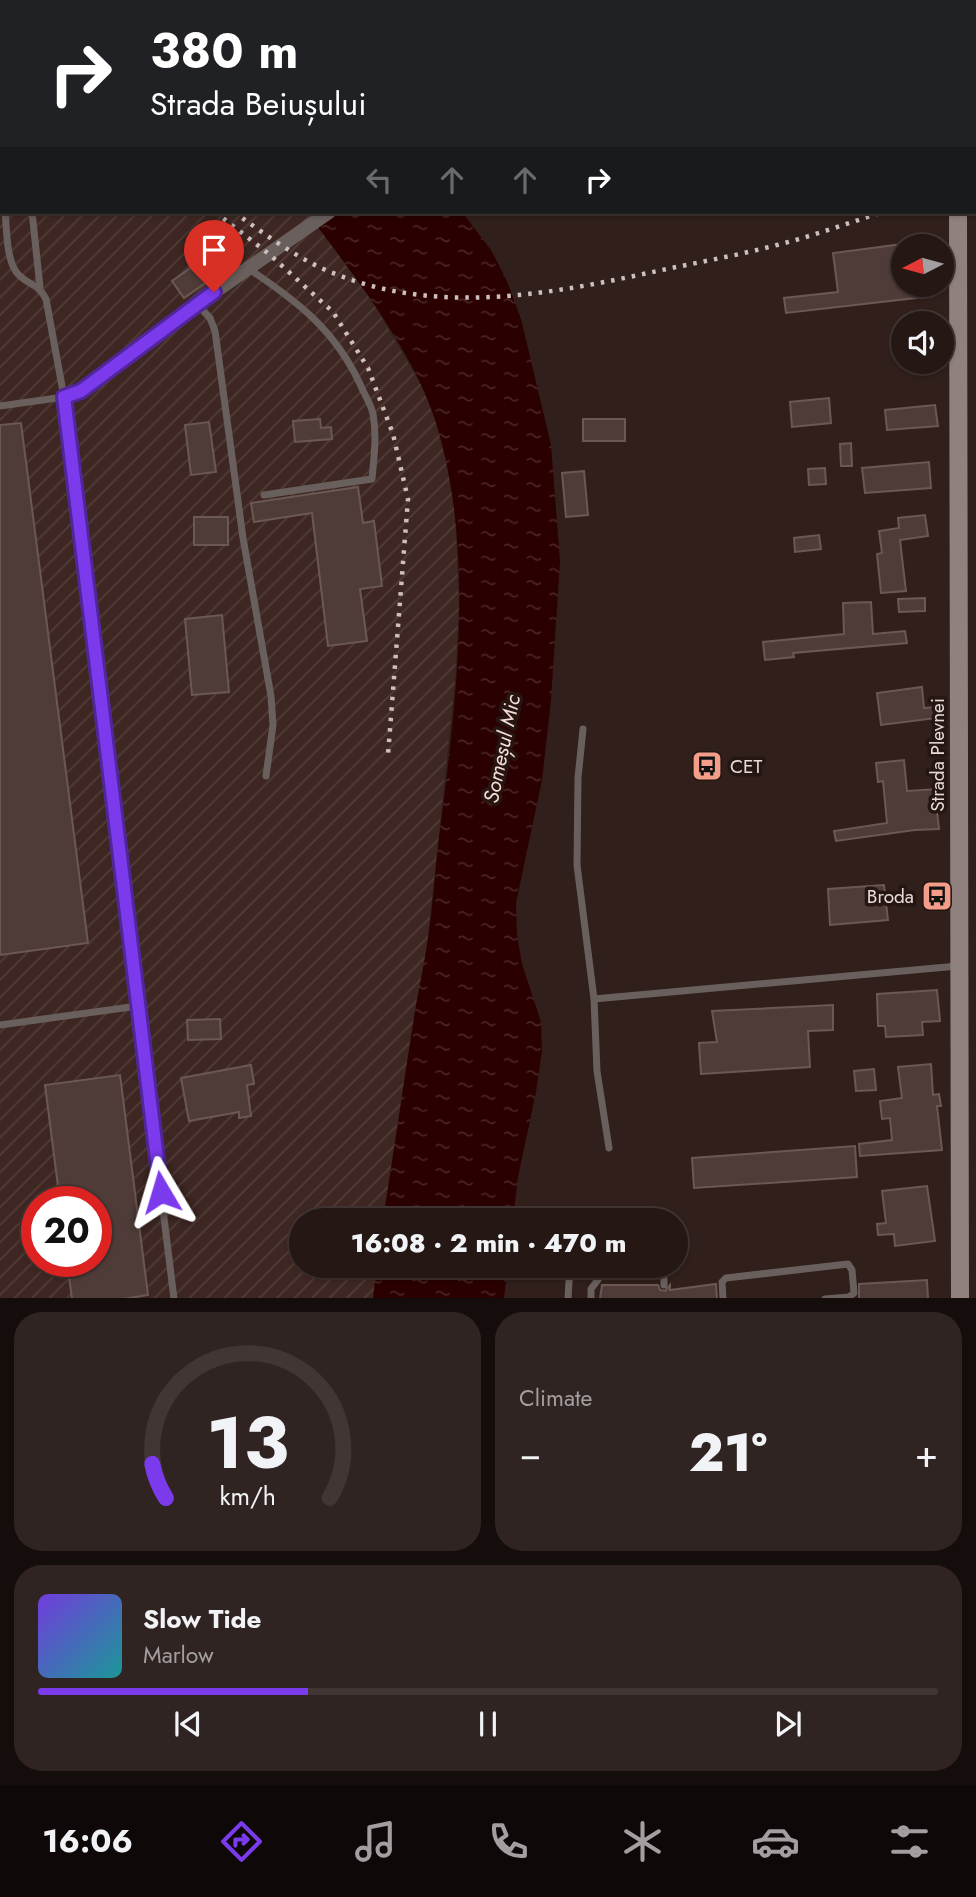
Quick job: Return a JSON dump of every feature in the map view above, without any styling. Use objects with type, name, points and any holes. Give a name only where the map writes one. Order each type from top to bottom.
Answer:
[{"type":"main road","name":"Strada Plevnei","points":[[958,214],[960,1298]]},
{"type":"street","points":[[64,397],[81,391],[197,304],[326,214]]},
{"type":"lane","points":[[5,214],[12,265],[19,275],[40,287]]},
{"type":"lane","points":[[33,214],[40,287],[46,299],[64,397],[174,1298]]},
{"type":"lane","points":[[248,269],[291,297],[329,333],[354,371],[372,412],[376,446],[372,479],[264,495]]},
{"type":"lane","points":[[197,304],[210,318],[215,331],[243,538],[271,696],[273,725],[266,776]]},
{"type":"lane","points":[[0,406],[64,397]]},
{"type":"lane","points":[[583,729],[578,778],[577,865],[594,999],[597,1071],[609,1148]]},
{"type":"lane","points":[[594,999],[959,966]]},
{"type":"lane","points":[[0,1024],[138,1006]]},
{"type":"lane","points":[[723,1298],[722,1282],[726,1278],[848,1264],[852,1270],[854,1293],[849,1297],[825,1298]]},
{"type":"lane","points":[[591,1298],[591,1289],[603,1273],[664,1272],[664,1285]]},
{"type":"lane","points":[[568,1298],[570,1278]]},
{"type":"shaded area","points":[[0,214],[308,214],[371,299],[424,390],[448,466],[455,507],[459,604],[455,682],[428,937],[385,1208],[289,1208],[289,1278],[375,1278],[373,1298],[0,1298]]},
{"type":"water","name":"Someșul Mic","points":[[308,214],[464,214],[491,250],[507,281],[521,319],[551,445],[560,561],[551,700],[542,780],[516,903],[517,935],[522,964],[541,1022],[542,1051],[514,1208],[385,1208],[431,913],[456,682],[459,577],[456,524],[436,423],[413,368],[380,313]]},
{"type":"water","points":[[375,1278],[506,1278],[504,1298],[373,1298]]},
{"type":"building","points":[[891,246],[891,298],[916,298],[786,313],[784,298],[838,292],[833,253]]},
{"type":"building","points":[[202,260],[214,277],[184,298],[172,281]]},
{"type":"building","points":[[829,398],[831,423],[792,427],[790,402]]},
{"type":"building","points":[[935,405],[938,426],[887,430],[885,410]]},
{"type":"building","points":[[320,419],[321,428],[331,427],[332,439],[295,442],[293,421]]},
{"type":"building","points":[[583,419],[625,419],[625,441],[583,441]]},
{"type":"building","points":[[209,422],[216,472],[191,475],[185,425]]},
{"type":"building","points":[[21,423],[88,943],[0,955],[0,425]]},
{"type":"building","points":[[851,443],[852,466],[841,466],[840,444]]},
{"type":"building","points":[[929,462],[931,488],[865,493],[862,468]]},
{"type":"building","points":[[825,468],[826,484],[809,485],[808,469]]},
{"type":"building","points":[[584,471],[588,515],[566,517],[562,473]]},
{"type":"building","points":[[358,487],[363,523],[374,521],[382,586],[360,589],[367,641],[328,646],[312,513],[254,522],[251,503]]},
{"type":"building","points":[[925,515],[928,536],[900,540],[906,591],[881,593],[877,554],[882,553],[879,531],[899,528],[898,518]]},
{"type":"building","points":[[194,517],[228,517],[228,545],[194,545]]},
{"type":"building","points":[[819,535],[821,549],[795,552],[794,538]]},
{"type":"building","points":[[925,598],[925,611],[899,612],[898,599]]},
{"type":"building","points":[[871,602],[873,634],[905,631],[907,643],[793,653],[794,657],[765,660],[763,642],[844,634],[843,603]]},
{"type":"building","points":[[222,615],[229,692],[192,695],[185,619]]},
{"type":"building","points":[[922,687],[924,708],[936,707],[937,718],[881,725],[877,693]]},
{"type":"building","points":[[904,760],[907,791],[938,789],[939,801],[936,802],[939,829],[836,841],[834,831],[887,823],[883,781],[878,782],[876,763]]},
{"type":"building","points":[[884,885],[888,920],[830,925],[828,889]]},
{"type":"building","points":[[937,990],[940,1021],[922,1022],[923,1035],[886,1037],[885,1026],[878,1026],[877,994]]},
{"type":"building","points":[[833,1005],[833,1030],[808,1031],[810,1067],[701,1074],[699,1043],[717,1042],[712,1011]]},
{"type":"building","points":[[220,1019],[221,1039],[188,1040],[187,1020]]},
{"type":"building","points":[[931,1064],[933,1095],[939,1094],[941,1106],[937,1106],[942,1150],[860,1156],[859,1144],[892,1140],[890,1118],[882,1119],[880,1101],[902,1098],[898,1067]]},
{"type":"building","points":[[251,1065],[254,1084],[247,1085],[251,1116],[239,1118],[239,1112],[189,1121],[181,1078]]},
{"type":"building","points":[[874,1069],[876,1090],[856,1091],[854,1071]]},
{"type":"building","points":[[120,1075],[148,1295],[129,1298],[72,1298],[69,1277],[112,1277],[112,1186],[58,1186],[45,1085]]},
{"type":"building","points":[[855,1146],[857,1177],[694,1188],[692,1158]]},
{"type":"building","points":[[927,1186],[935,1241],[895,1246],[894,1234],[878,1235],[877,1224],[886,1223],[882,1191]]},
{"type":"building","points":[[927,1280],[928,1298],[859,1298],[859,1284]]},
{"type":"building","points":[[716,1284],[717,1298],[600,1298],[602,1285],[658,1285],[660,1290],[665,1291],[670,1285],[670,1290]]},
{"type":"railway","points":[[218,214],[269,254],[333,312],[368,368],[393,434],[408,499],[388,755]]},
{"type":"railway","points":[[237,214],[297,255],[338,275],[378,288],[459,298],[541,292],[622,278],[777,245],[877,214]]},
{"type":"place","name":"CET","points":[[707,766]]},
{"type":"place","name":"Broda","points":[[937,896]]},
{"type":"route","points":[[161,1192],[64,397],[81,391],[214,292]]}]
